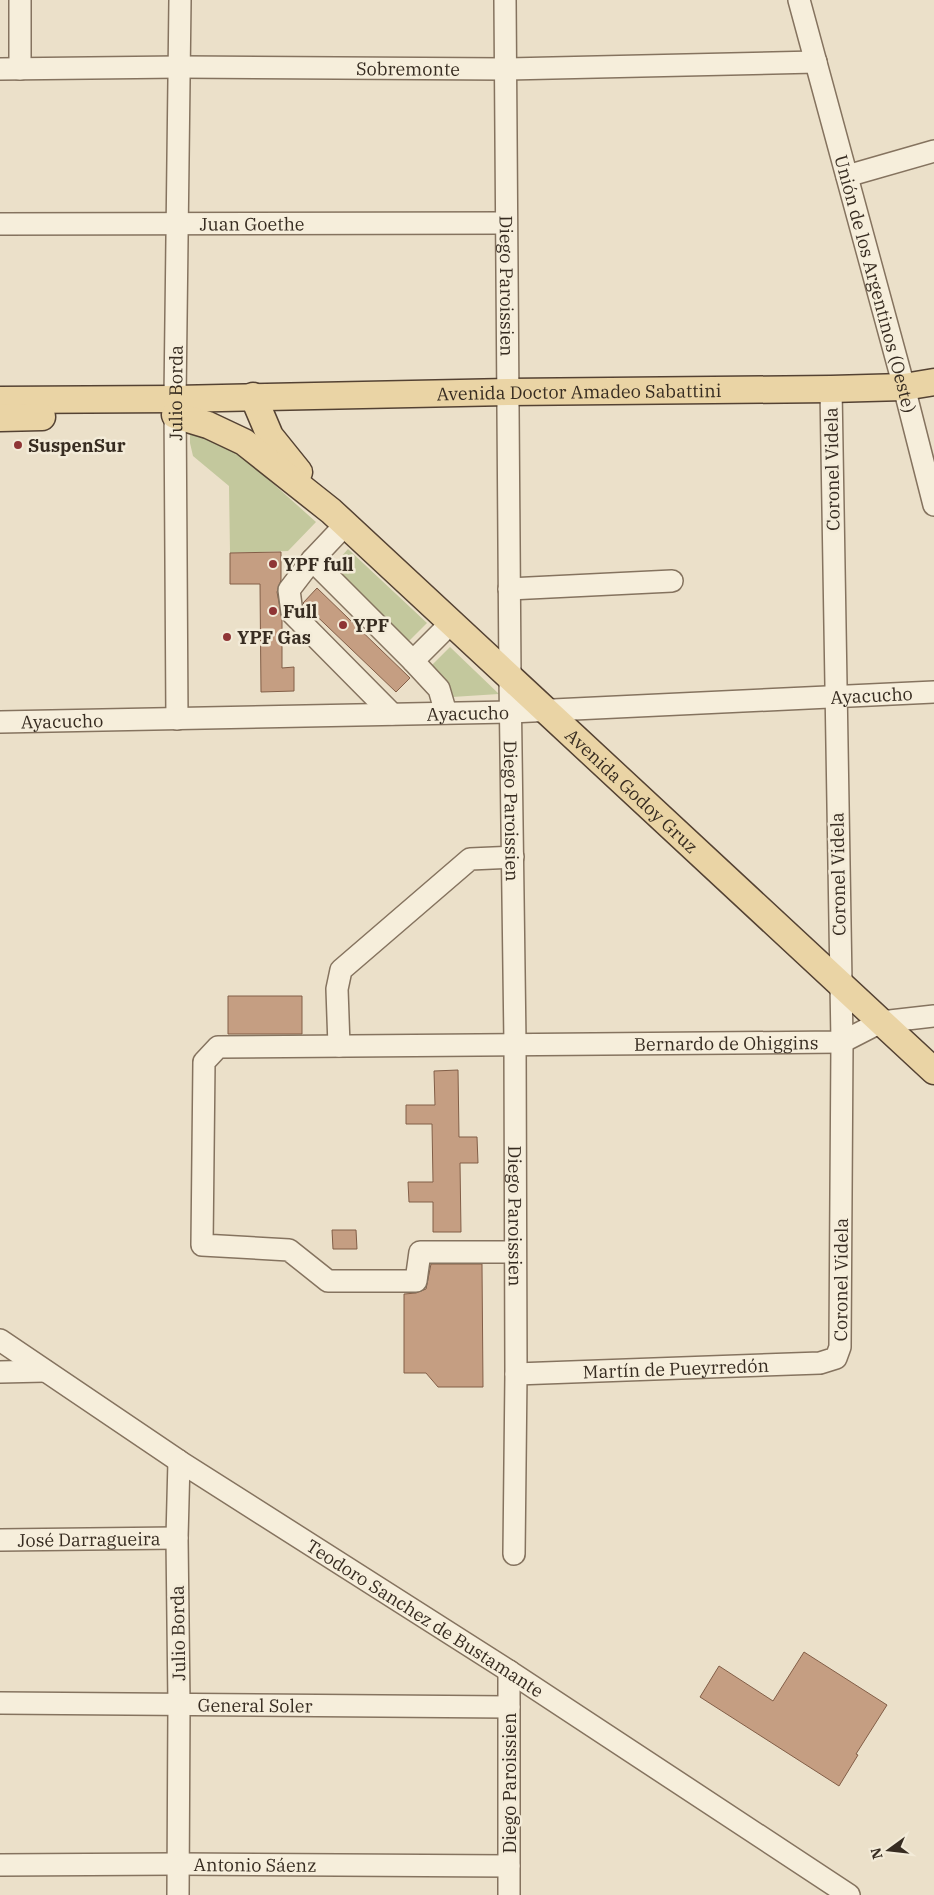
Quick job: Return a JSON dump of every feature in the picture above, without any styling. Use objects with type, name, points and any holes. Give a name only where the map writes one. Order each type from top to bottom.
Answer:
[{"type":"main road","name":"Avenida Doctor Amadeo Sabattini","points":[[0,418],[175,407],[253,396],[831,389],[904,387],[934,382]]},
{"type":"main road","name":"Avenida Godoy Gruz","points":[[253,396],[270,436],[338,518]]},
{"type":"main road","name":"Avenida Doctor Amadeo Sabattini","points":[[0,400],[175,407]]},
{"type":"main road","name":"Avenida Godoy Gruz","points":[[175,407],[244,442],[338,518],[934,1071]]},
{"type":"street","points":[[10,69],[20,0]]},
{"type":"street","name":"Julio Borda","points":[[178,719],[175,407],[180,0]]},
{"type":"street","name":"Diego Paroissien","points":[[505,0],[509,589],[515,1043],[516,1374],[514,1554]]},
{"type":"street","name":"Unión de los Argentinos (Oeste)","points":[[799,0],[934,505]]},
{"type":"street","name":"Sobremonte","points":[[10,69],[180,67],[505,68],[816,62]]},
{"type":"street","points":[[847,176],[934,152]]},
{"type":"street","name":"Juan Goethe","points":[[0,224],[506,223]]},
{"type":"street","name":"Coronel Videla","points":[[831,389],[842,1042],[840,1347],[836,1358]]},
{"type":"street","points":[[338,518],[312,560],[290,590],[292,613],[392,714]]},
{"type":"street","points":[[312,560],[439,689],[446,713]]},
{"type":"street","points":[[509,589],[672,581]]},
{"type":"street","points":[[413,662],[451,623]]},
{"type":"street","name":"Ayacucho","points":[[0,722],[511,712],[934,692]]},
{"type":"street","points":[[339,1046],[337,989],[341,970],[470,859],[513,857]]},
{"type":"street","name":"Bernardo de Ohiggins","points":[[516,1252],[420,1252],[416,1281],[328,1280],[289,1250],[202,1245],[204,1062],[218,1047],[515,1043],[842,1042],[881,1022],[934,1016]]},
{"type":"street","name":"Teodoro Sanchez de Bustamante","points":[[0,1340],[179,1461],[509,1671],[849,1895]]},
{"type":"street","name":"Martín de Pueyrredón","points":[[516,1374],[820,1363],[836,1358]]},
{"type":"street","points":[[0,1372],[45,1371]]},
{"type":"street","name":"Julio Borda","points":[[178,1895],[179,1704],[177,1538],[179,1461]]},
{"type":"street","name":"José Darragueira","points":[[0,1540],[177,1538]]},
{"type":"street","name":"Diego Paroissien","points":[[509,1671],[509,1895]]},
{"type":"street","name":"General Soler","points":[[0,1703],[509,1707]]},
{"type":"street","name":"Antonio Sáenz","points":[[0,1865],[509,1866]]},
{"type":"green space","points":[[196,430],[230,445],[316,522],[288,551],[230,553],[229,486],[193,456],[190,435]]},
{"type":"green space","points":[[348,549],[427,623],[408,642],[331,568]]},
{"type":"green space","points":[[450,647],[499,694],[452,697],[432,665]]},
{"type":"building","points":[[281,552],[281,580],[277,592],[282,619],[282,668],[294,667],[294,691],[261,692],[260,584],[230,584],[230,553]]},
{"type":"building","points":[[317,588],[410,678],[396,692],[303,603]]},
{"type":"building","points":[[228,996],[302,996],[302,1034],[228,1034]]},
{"type":"building","points":[[458,1070],[459,1137],[477,1137],[478,1163],[460,1163],[461,1232],[433,1232],[433,1202],[409,1202],[408,1182],[433,1182],[432,1124],[406,1124],[406,1105],[435,1105],[434,1071]]},
{"type":"building","points":[[332,1230],[356,1230],[357,1249],[333,1249]]},
{"type":"building","points":[[431,1264],[482,1264],[483,1387],[438,1387],[426,1373],[404,1373],[404,1294],[416,1293],[426,1289]]},
{"type":"building","points":[[804,1652],[887,1705],[856,1754],[858,1755],[839,1786],[700,1697],[719,1666],[773,1701]]},
{"type":"place","name":"SuspenSur","points":[[18,445]]},
{"type":"place","name":"YPF full","points":[[273,564]]},
{"type":"place","name":"Full","points":[[273,611]]},
{"type":"place","name":"YPF","points":[[343,625]]},
{"type":"place","name":"YPF Gas","points":[[227,637]]}]
